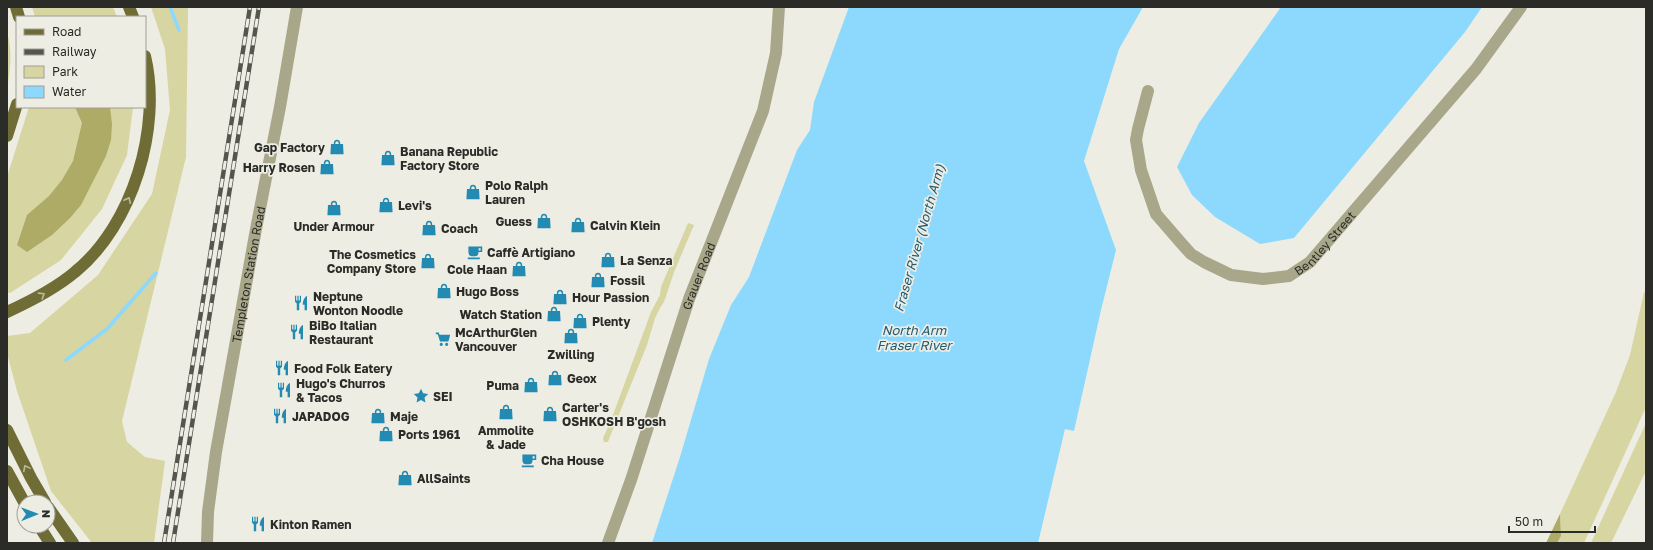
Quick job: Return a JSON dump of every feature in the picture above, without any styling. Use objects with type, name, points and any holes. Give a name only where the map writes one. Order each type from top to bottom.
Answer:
[{"type":"main road","points":[[7,312],[37,298],[76,272],[103,242],[124,209],[141,166],[148,135],[150,89],[146,63]]},
{"type":"main road","points":[[7,136],[16,107]]},
{"type":"main road","points":[[7,430],[40,494]]},
{"type":"main road","points":[[7,471],[20,494]]},
{"type":"main road","points":[[56,519],[72,543]]},
{"type":"main road","points":[[44,534],[50,543]]},
{"type":"street","name":"Templeton Station Road","points":[[207,543],[208,512],[216,452],[256,229],[280,107],[296,7]]},
{"type":"street","name":"Grauer Road","points":[[608,543],[631,480],[689,299],[763,111],[776,53],[779,7]]},
{"type":"street","name":"Bentley Street","points":[[1148,91],[1138,129],[1137,151],[1141,170],[1156,214],[1191,254],[1231,275],[1263,280],[1289,276],[1310,262],[1476,69],[1521,7]]},
{"type":"green space","points":[[32,7],[113,7],[117,16],[35,16]]},
{"type":"green space","points":[[151,7],[188,7],[186,157],[122,421],[127,442],[145,457],[165,461],[154,543],[92,543],[56,497],[56,494],[53,494],[51,491],[17,391],[7,353],[7,336],[30,333],[98,275],[152,194],[170,110],[165,49]]},
{"type":"green space","points":[[7,33],[10,46],[10,68],[7,89]]},
{"type":"green space","points":[[29,108],[133,108],[127,155],[102,209],[61,260],[10,293],[7,292],[7,177]]},
{"type":"green space","points":[[688,223],[694,225],[674,272],[664,302],[655,318],[647,345],[608,442],[604,442],[603,438],[610,423],[651,312],[660,295],[661,287]]},
{"type":"green space","points":[[1644,292],[1646,293],[1646,407],[1584,543],[1557,543],[1561,536],[1560,514],[1616,392],[1630,355]]},
{"type":"green space","points":[[1646,423],[1646,471],[1611,543],[1591,543]]},
{"type":"shaded area","points":[[75,108],[110,108],[112,124],[111,140],[106,156],[81,205],[52,235],[27,252],[17,245],[27,215],[49,196],[62,180],[73,161],[82,123]]},
{"type":"shaded area","points":[[1560,514],[1561,536],[1557,543],[1546,543]]},
{"type":"water","name":"North Arm Fraser River","points":[[849,7],[1143,7],[1119,49],[1084,161],[1116,250],[1074,431],[1065,429],[1038,543],[652,543],[680,457],[709,359],[731,305],[749,277],[797,150],[810,130],[814,102]]},
{"type":"water","points":[[1281,7],[1482,7],[1465,32],[1294,238],[1260,244],[1215,217],[1192,195],[1177,167],[1199,123]]},
{"type":"waterway","points":[[170,7],[179,30]]},
{"type":"waterway","points":[[66,360],[107,329],[156,273]]},
{"type":"railway","points":[[164,543],[250,7]]},
{"type":"railway","points":[[173,543],[259,7]]},
{"type":"place","name":"Gap Factory","points":[[337,147]]},
{"type":"place","name":"Banana Republic Factory Store","points":[[388,158]]},
{"type":"place","name":"Harry Rosen","points":[[327,167]]},
{"type":"place","name":"Polo Ralph Lauren","points":[[473,192]]},
{"type":"place","name":"Levi's","points":[[386,205]]},
{"type":"place","name":"Under Armour","points":[[334,208]]},
{"type":"place","name":"Guess","points":[[544,221]]},
{"type":"place","name":"Calvin Klein","points":[[578,225]]},
{"type":"place","name":"Coach","points":[[429,228]]},
{"type":"place","name":"Caffè Artigiano","points":[[475,252]]},
{"type":"place","name":"La Senza","points":[[608,260]]},
{"type":"place","name":"The Cosmetics Company Store","points":[[428,261]]},
{"type":"place","name":"Cole Haan","points":[[519,269]]},
{"type":"place","name":"Fossil","points":[[598,280]]},
{"type":"place","name":"Hugo Boss","points":[[444,291]]},
{"type":"place","name":"Hour Passion","points":[[560,297]]},
{"type":"place","name":"Neptune Wonton Noodle","points":[[301,303]]},
{"type":"place","name":"Watch Station","points":[[554,314]]},
{"type":"place","name":"Plenty","points":[[580,321]]},
{"type":"place","name":"BiBo Italian Restaurant","points":[[297,332]]},
{"type":"place","name":"Zwilling","points":[[571,336]]},
{"type":"place","name":"McArthurGlen Vancouver","points":[[443,339]]},
{"type":"place","name":"Food Folk Eatery","points":[[282,368]]},
{"type":"place","name":"Geox","points":[[555,378]]},
{"type":"place","name":"Puma","points":[[531,385]]},
{"type":"place","name":"Hugo's Churros & Tacos","points":[[284,390]]},
{"type":"place","name":"SEI","points":[[421,396]]},
{"type":"place","name":"Ammolite & Jade","points":[[506,412]]},
{"type":"place","name":"Carter's OSHKOSH B'gosh","points":[[550,414]]},
{"type":"place","name":"JAPADOG","points":[[280,416]]},
{"type":"place","name":"Maje","points":[[378,416]]},
{"type":"place","name":"Ports 1961","points":[[386,434]]},
{"type":"place","name":"Cha House","points":[[529,460]]},
{"type":"place","name":"AllSaints","points":[[405,478]]},
{"type":"place","name":"Kinton Ramen","points":[[258,524]]},
{"type":"water label","name":"Fraser River (North Arm)","points":[[919,238]]}]
